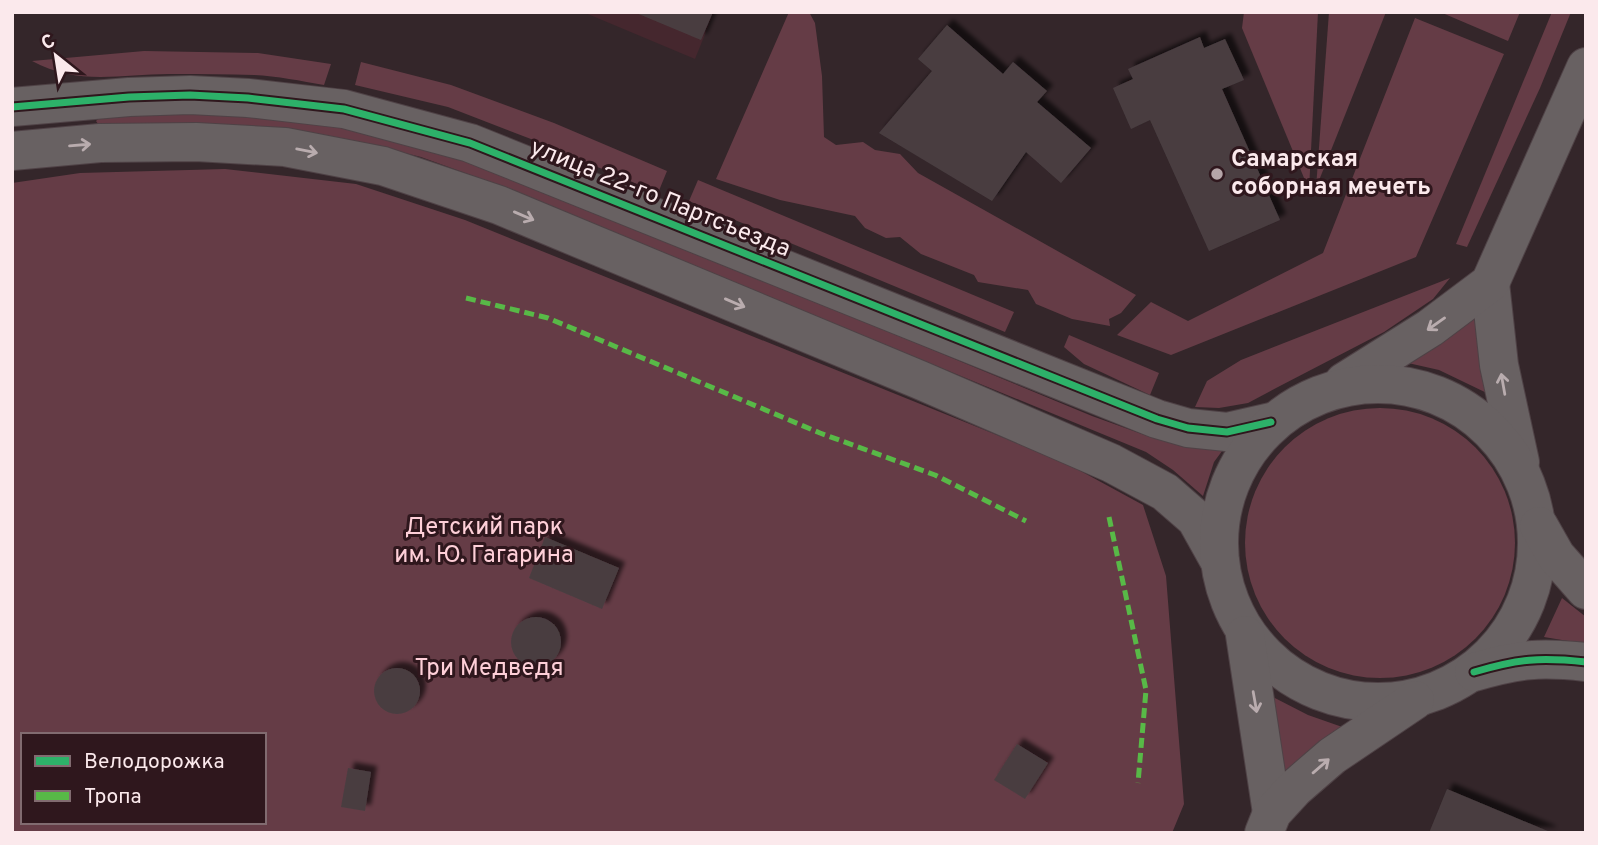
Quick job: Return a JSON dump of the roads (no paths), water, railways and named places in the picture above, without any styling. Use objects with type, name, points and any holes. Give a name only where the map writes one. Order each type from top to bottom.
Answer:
[{"type":"street","points":[[1268,823],[1245,635],[1227,593],[1220,562],[1223,505],[1241,458],[1271,422],[1307,399],[1344,382],[1430,328],[1490,283],[1586,67]]},
{"type":"street","name":"улица 22-го Партсъезда","points":[[12,107],[129,97],[190,95],[248,98],[344,109],[470,143],[1157,419],[1188,428],[1227,432],[1271,422]]},
{"type":"street","points":[[13,148],[148,141],[285,147],[396,170],[499,205],[1111,463],[1165,492],[1196,519],[1220,562]]},
{"type":"street","points":[[1490,283],[1499,365],[1523,474],[1539,526],[1556,556],[1586,590]]},
{"type":"street","points":[[1344,382],[1397,382],[1443,397],[1490,430],[1523,474]]},
{"type":"street","points":[[1474,672],[1507,638],[1534,582],[1539,526]]},
{"type":"street","points":[[1245,635],[1266,659],[1302,685],[1352,702],[1415,700]]},
{"type":"street","points":[[1268,823],[1295,788],[1332,755],[1415,700],[1474,672],[1515,660],[1551,658],[1586,662]]},
{"type":"place","name":"Самарская соборная мечеть","points":[[1217,174]]},
{"type":"park label","name":"Детский парк им. Ю. Гагарина","points":[[484,542]]},
{"type":"park label","name":"Три Медведя","points":[[489,669]]}]
